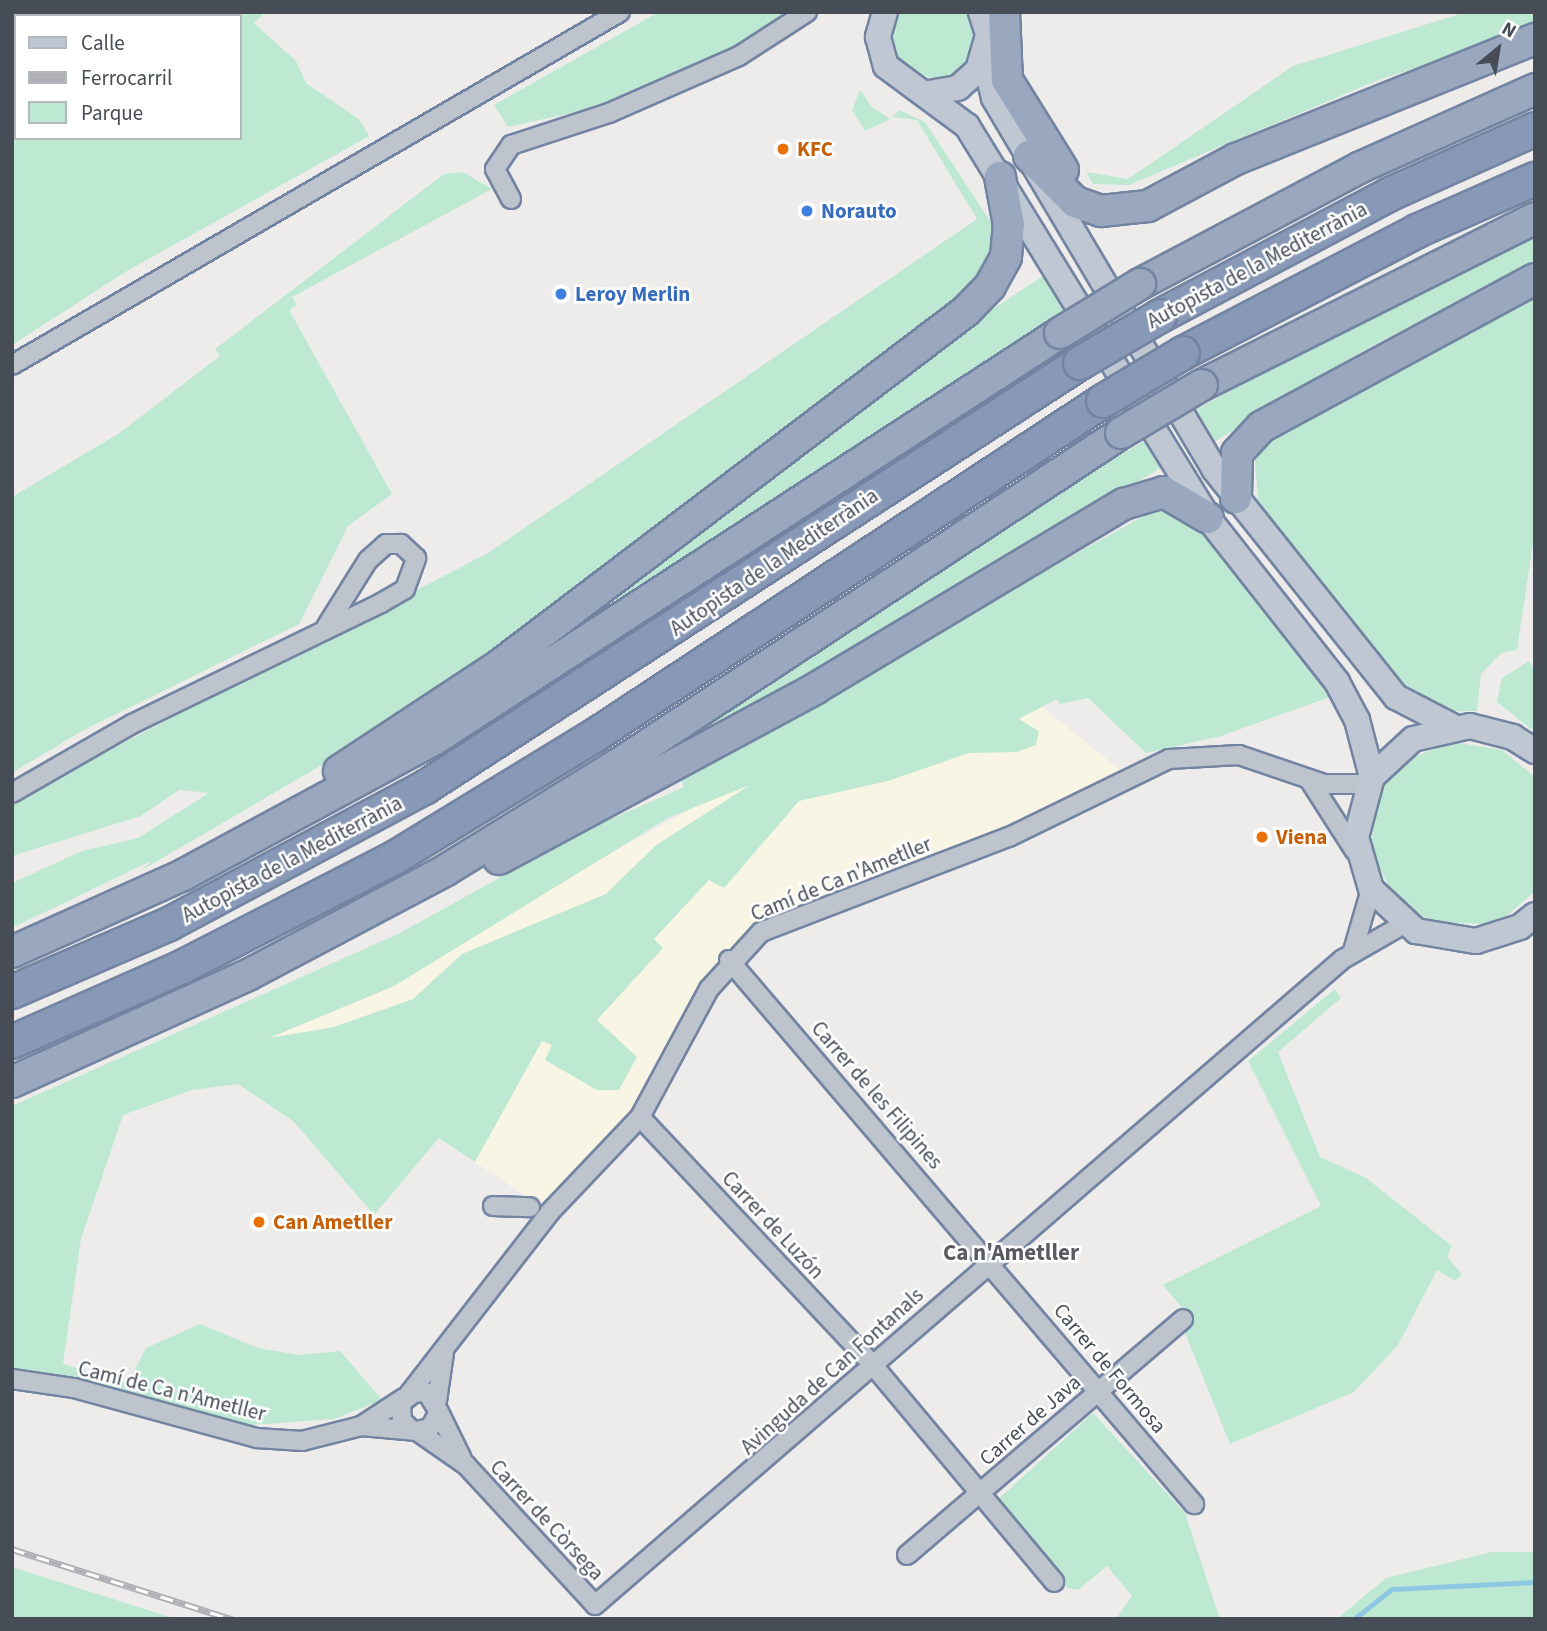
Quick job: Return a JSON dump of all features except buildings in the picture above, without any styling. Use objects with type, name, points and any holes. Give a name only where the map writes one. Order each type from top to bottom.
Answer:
[{"type":"highway","points":[[1004,12],[1011,91],[1070,177],[1107,194],[1189,182]]},
{"type":"highway","points":[[1029,156],[1055,187],[1101,211],[1148,206],[1189,182],[1535,40]]},
{"type":"highway","points":[[12,952],[108,910],[435,739],[1060,333],[1140,284],[1361,167],[1535,89]]},
{"type":"highway","name":"Autopista de la Mediterrània","points":[[12,992],[169,924],[424,788],[1080,363],[1378,200],[1535,129]]},
{"type":"highway","points":[[108,910],[355,762],[500,664],[965,311],[990,286],[1006,257],[1009,225],[1000,177]]},
{"type":"highway","name":"Autopista de la Mediterrània","points":[[12,1042],[184,966],[394,858],[594,736],[1103,401],[1183,353],[1417,231],[1535,179]]},
{"type":"highway","points":[[248,975],[367,916],[593,779],[1121,433],[1202,385],[1535,218]]},
{"type":"highway","points":[[1236,498],[1237,453],[1261,427],[1535,279]]},
{"type":"highway","points":[[12,1082],[390,914],[678,766],[1124,503],[1164,492],[1208,519]]},
{"type":"main road","points":[[885,12],[878,37],[886,66],[904,84],[929,93],[955,111],[1000,177],[1208,519],[1337,682],[1357,720],[1370,780]]},
{"type":"main road","points":[[981,12],[988,34],[984,60],[994,97],[1183,419],[1236,498],[1395,696],[1452,726],[1498,732],[1535,751]]},
{"type":"main road","points":[[929,93],[958,88],[984,60]]},
{"type":"main road","points":[[1452,726],[1400,746],[1370,780],[1357,819],[1358,855],[1371,889],[1404,924],[1461,942],[1530,924]]},
{"type":"street","points":[[12,365],[459,102],[620,12]]},
{"type":"street","points":[[511,199],[495,169],[511,145],[609,113],[739,56],[807,12]]},
{"type":"street","points":[[12,793],[326,627],[405,589],[416,558],[401,544],[386,544],[368,560],[326,627]]},
{"type":"street","name":"Camí de Ca n'Ametller","points":[[361,1426],[407,1396],[550,1213],[640,1117],[729,960],[761,932],[1009,837],[1170,759],[1210,752],[1239,755],[1310,781],[1370,780]]},
{"type":"street","points":[[1310,781],[1358,855]]},
{"type":"street","points":[[1353,951],[1371,889]]},
{"type":"street","name":"Avinguda de Can Fontanals","points":[[595,1605],[991,1260],[1353,951],[1404,924]]},
{"type":"street","name":"Carrer de les Filipines","points":[[729,960],[991,1260]]},
{"type":"street","name":"Carrer de Luzón","points":[[640,1117],[872,1364],[1054,1582]]},
{"type":"street","points":[[493,1206],[530,1207]]},
{"type":"street","name":"Carrer de Formosa","points":[[991,1260],[1194,1504]]},
{"type":"street","name":"Carrer de Java","points":[[907,1556],[1183,1319]]},
{"type":"street","name":"Camí de Ca n'Ametller","points":[[438,1407],[445,1349]]},
{"type":"street","name":"Camí de Ca n'Ametller","points":[[12,1380],[74,1388],[257,1438],[302,1441],[361,1426],[414,1430]]},
{"type":"street","points":[[428,1392],[438,1407],[430,1428],[414,1430],[400,1415],[407,1396],[428,1392]]},
{"type":"street","name":"Carrer de Còrsega","points":[[438,1407],[466,1465]]},
{"type":"street","name":"Carrer de Còrsega","points":[[414,1430],[466,1465],[595,1605]]},
{"type":"shaded area","points":[[1031,698],[1131,779],[817,909],[729,960],[640,1117],[550,1212],[439,1138],[374,1215],[294,1122],[238,1084],[264,1040],[394,986],[546,890],[735,784]]},
{"type":"green space","points":[[12,12],[266,12],[254,23],[296,61],[306,83],[359,119],[369,136],[127,271],[12,345]]},
{"type":"green space","points":[[659,12],[789,12],[738,45],[607,105],[508,127],[494,105]]},
{"type":"green space","points":[[899,12],[968,12],[976,43],[964,69],[938,81],[899,65],[890,39]]},
{"type":"green space","points":[[1466,12],[1535,12],[1535,29],[1376,81],[1129,185],[1093,184],[1086,172],[1128,179],[1293,66]]},
{"type":"green space","points":[[860,90],[872,107],[890,119],[865,131],[852,110]]},
{"type":"green space","points":[[899,110],[925,122],[1002,239],[988,277],[539,620],[356,745],[142,870],[151,861],[12,928],[12,883],[82,851],[138,838],[209,793],[179,790],[141,816],[12,856],[12,801],[488,553],[977,219],[917,120],[893,117]]},
{"type":"green space","points":[[463,172],[492,189],[292,297],[297,305],[289,310],[392,494],[348,526],[299,624],[82,731],[12,773],[12,497],[118,434],[220,356],[215,349],[444,174]]},
{"type":"green space","points":[[1535,236],[1535,260],[1361,352],[1211,444],[1187,415],[1337,331]]},
{"type":"green space","points":[[1046,274],[1068,311],[537,659],[537,648],[903,368]]},
{"type":"green space","points":[[1535,293],[1535,530],[1517,650],[1501,653],[1481,674],[1477,711],[1446,711],[1396,685],[1258,501],[1255,461],[1262,445],[1289,426]]},
{"type":"green space","points":[[1148,439],[1162,467],[926,613],[621,781],[1064,487]]},
{"type":"green space","points":[[1165,504],[1202,527],[1330,697],[1221,736],[1146,753],[1088,698],[1060,704],[1057,699],[1019,719],[1039,731],[1036,745],[1017,752],[969,753],[888,781],[799,801],[724,888],[709,880],[654,939],[663,948],[597,1020],[637,1057],[619,1090],[597,1090],[545,1060],[552,1045],[542,1041],[475,1162],[439,1138],[374,1215],[294,1122],[238,1084],[192,1090],[123,1115],[81,1239],[63,1364],[128,1383],[146,1348],[200,1324],[258,1348],[299,1355],[340,1351],[382,1400],[334,1419],[251,1425],[12,1371],[12,1106],[398,934],[586,830],[684,787],[679,776]],"holes":[[[750,785],[655,846],[606,894],[462,954],[413,999],[334,1027],[269,1038],[394,986],[668,818]]]},
{"type":"green space","points":[[1529,661],[1535,670],[1535,732],[1497,702],[1502,678]]},
{"type":"green space","points":[[1453,742],[1502,750],[1535,777],[1535,891],[1508,915],[1485,924],[1435,922],[1412,911],[1393,895],[1371,850],[1376,800],[1388,778],[1406,760]]},
{"type":"green space","points":[[1335,989],[1341,998],[1278,1052],[1320,1157],[1366,1178],[1452,1246],[1447,1257],[1462,1274],[1455,1281],[1437,1270],[1398,1345],[1354,1392],[1230,1444],[1185,1333],[1189,1316],[1163,1285],[1321,1206],[1248,1061]]},
{"type":"green space","points":[[1093,1413],[1185,1513],[1220,1619],[1116,1619],[1132,1596],[1107,1566],[1078,1590],[1068,1588],[995,1502]]},
{"type":"green space","points":[[1492,1552],[1535,1552],[1535,1619],[1337,1619],[1386,1578]]},
{"type":"green space","points":[[12,1567],[173,1618],[174,1619],[12,1617]]},
{"type":"waterway","points":[[1354,1619],[1392,1589],[1535,1582]]},
{"type":"railway","points":[[12,1549],[232,1619]]},
{"type":"place","name":"KFC","points":[[783,149]]},
{"type":"place","name":"Norauto","points":[[807,211]]},
{"type":"place","name":"Leroy Merlin","points":[[561,294]]},
{"type":"place","name":"Viena","points":[[1262,837]]},
{"type":"place","name":"Can Ametller","points":[[259,1222]]},
{"type":"district","name":"Ca n'Ametller","points":[[1011,1253]]}]
